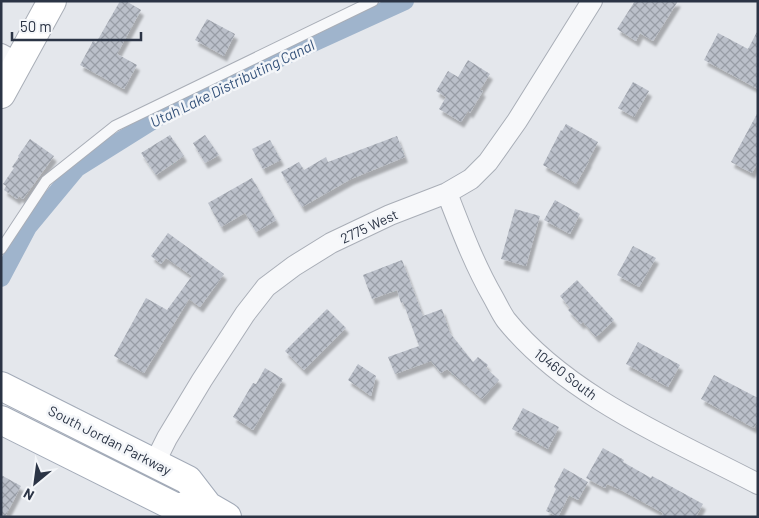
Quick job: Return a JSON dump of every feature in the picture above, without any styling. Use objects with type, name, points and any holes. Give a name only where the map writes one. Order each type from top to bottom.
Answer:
[{"type":"main road","points":[[1,94],[10,58],[52,1]]},
{"type":"main road","name":"South Jordan Parkway","points":[[1,386],[188,480],[217,512]]},
{"type":"main road","name":"South Jordan Parkway","points":[[1,420],[175,507],[217,512]]},
{"type":"street","name":"2775 West","points":[[155,462],[167,438],[202,380],[245,314],[266,287],[294,266],[331,243],[390,215],[447,194],[471,179],[492,156],[517,122],[592,1]]},
{"type":"street","name":"10460 South","points":[[447,194],[480,274],[505,319],[540,356],[581,388],[625,415],[758,484]]},
{"type":"lane","points":[[1,250],[46,181],[115,126],[373,1]]},
{"type":"building","points":[[120,1],[126,1],[141,10],[117,54],[137,65],[124,89],[80,65],[93,41],[96,43]]},
{"type":"building","points":[[635,1],[678,1],[653,41],[640,33],[636,41],[617,29]]},
{"type":"building","points":[[207,19],[235,34],[224,56],[195,40]]},
{"type":"building","points":[[758,30],[758,89],[704,60],[718,33],[748,49]]},
{"type":"building","points":[[468,60],[490,74],[480,90],[483,91],[470,113],[468,111],[461,122],[439,109],[446,97],[436,91],[448,71],[458,77]]},
{"type":"building","points":[[633,82],[649,91],[634,117],[618,108]]},
{"type":"building","points":[[758,112],[758,162],[752,173],[731,162]]},
{"type":"building","points":[[566,124],[598,142],[576,184],[543,165]]},
{"type":"building","points":[[170,135],[184,156],[156,175],[141,153]]},
{"type":"building","points":[[205,135],[219,155],[205,163],[193,143]]},
{"type":"building","points":[[397,136],[405,157],[351,179],[302,207],[281,172],[299,162],[304,170],[326,157],[328,162]]},
{"type":"building","points":[[30,139],[54,156],[23,199],[19,196],[17,199],[4,190],[6,186],[3,184],[14,168],[12,167],[18,156]]},
{"type":"building","points":[[270,140],[281,160],[263,169],[252,149]]},
{"type":"building","points":[[252,178],[276,220],[256,232],[245,213],[221,227],[208,203]]},
{"type":"building","points":[[555,200],[580,214],[570,234],[544,220]]},
{"type":"building","points":[[515,209],[540,216],[526,266],[501,259]]},
{"type":"building","points":[[168,233],[224,274],[200,307],[189,299],[144,373],[114,356],[146,298],[167,310],[192,276],[166,258],[161,264],[151,256]]},
{"type":"building","points":[[633,246],[656,258],[639,287],[617,275]]},
{"type":"building","points":[[402,260],[423,316],[442,309],[450,333],[473,362],[478,357],[488,365],[486,368],[499,380],[482,399],[447,369],[441,373],[431,361],[395,374],[388,357],[419,346],[397,290],[372,299],[363,275]]},
{"type":"building","points":[[577,280],[614,320],[596,337],[583,322],[581,324],[568,310],[570,308],[560,296]]},
{"type":"building","points":[[327,309],[346,328],[304,370],[285,351]]},
{"type":"building","points":[[638,342],[680,365],[668,387],[626,364]]},
{"type":"building","points":[[358,364],[376,376],[371,396],[348,380]]},
{"type":"building","points":[[265,368],[283,379],[253,430],[233,417],[253,383],[256,384]]},
{"type":"building","points":[[714,375],[758,398],[758,421],[754,428],[701,399]]},
{"type":"building","points":[[523,408],[559,427],[548,449],[512,429]]},
{"type":"building","points":[[603,448],[651,478],[652,476],[703,504],[696,517],[661,517],[663,513],[619,489],[607,484],[605,488],[586,478]]},
{"type":"building","points":[[564,468],[588,482],[578,500],[569,495],[558,517],[546,511],[556,489],[554,487]]},
{"type":"building","points":[[1,475],[21,486],[5,517],[1,517]]},
{"type":"waterway","name":"Utah Lake Distributing Canal","points":[[1,278],[28,227],[77,168],[160,116],[271,62],[405,1]]}]
